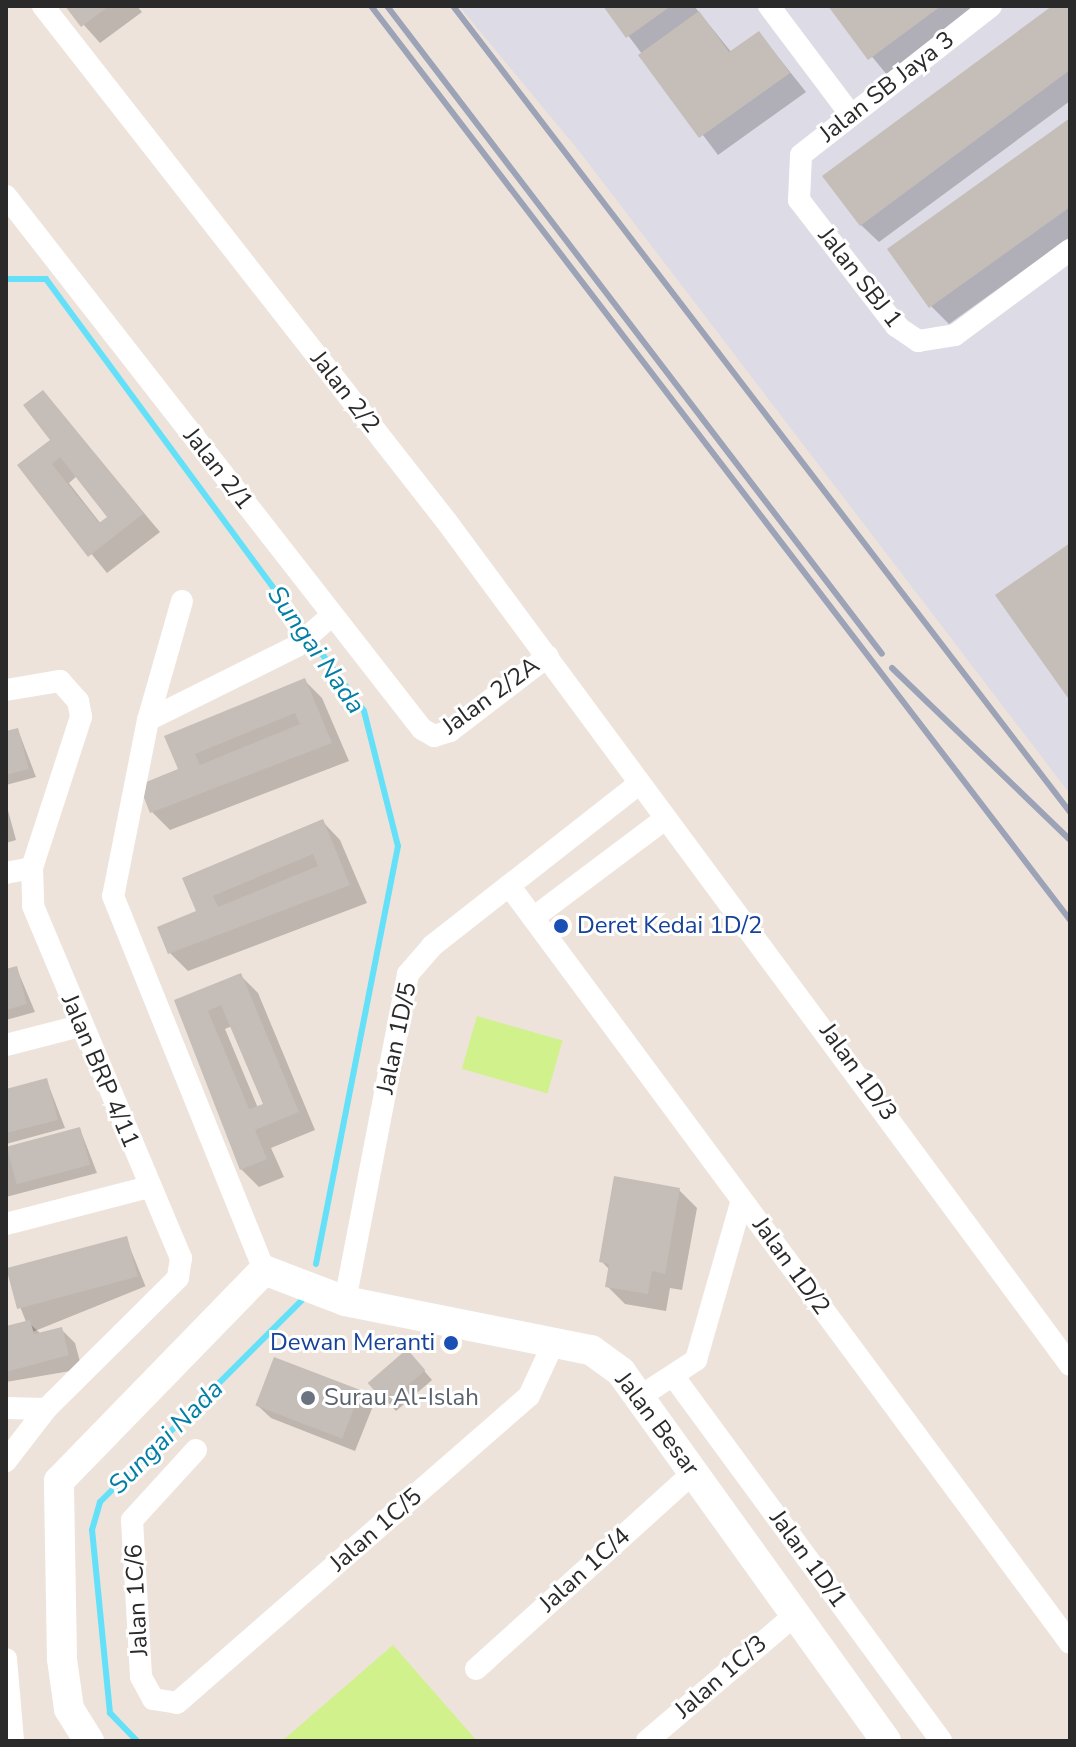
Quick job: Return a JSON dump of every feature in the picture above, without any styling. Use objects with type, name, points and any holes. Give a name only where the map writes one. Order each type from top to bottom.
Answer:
[{"type":"street","name":"Jalan 2/2","points":[[43,6],[548,656],[640,783]]},
{"type":"street","points":[[769,6],[850,114]]},
{"type":"street","name":"Jalan SB Jaya 3","points":[[795,176],[801,155],[991,6]]},
{"type":"street","name":"Jalan SBJ 1","points":[[795,176],[799,200],[896,326],[918,341],[955,335],[1070,250]]},
{"type":"street","name":"Jalan 2/1","points":[[6,196],[324,623],[434,736]]},
{"type":"street","points":[[89,1741],[69,1709],[62,1659],[59,1481],[264,1270],[113,896],[148,720],[182,601]]},
{"type":"street","points":[[148,720],[297,646],[324,623]]},
{"type":"street","name":"Jalan 2/2A","points":[[434,736],[548,656]]},
{"type":"street","name":"Jalan BRP 4/11","points":[[6,690],[60,681],[72,688],[81,717],[32,868],[33,906],[80,1026],[181,1258],[178,1278],[46,1409],[6,1461]]},
{"type":"street","name":"Jalan 1D/3","points":[[640,783],[1070,1365]]},
{"type":"street","name":"Jalan 1D/5","points":[[345,1301],[408,974],[432,946],[511,888],[640,783]]},
{"type":"street","points":[[533,918],[666,818]]},
{"type":"street","points":[[6,873],[32,868]]},
{"type":"street","name":"Jalan 1D/2","points":[[511,888],[1070,1643]]},
{"type":"street","points":[[6,1045],[80,1026]]},
{"type":"street","points":[[6,1224],[149,1187]]},
{"type":"street","points":[[641,1396],[696,1360],[742,1200]]},
{"type":"street","name":"Jalan Besar","points":[[264,1270],[345,1301],[591,1350],[641,1396],[886,1741]]},
{"type":"street","name":"Jalan 1C/5","points":[[177,1703],[529,1396],[554,1342]]},
{"type":"street","name":"Jalan 1D/1","points":[[674,1377],[941,1741]]},
{"type":"street","points":[[6,1408],[46,1409]]},
{"type":"street","name":"Jalan 1C/6","points":[[177,1703],[153,1699],[141,1677],[132,1520],[196,1450]]},
{"type":"street","name":"Jalan 1C/4","points":[[476,1669],[694,1472]]},
{"type":"street","name":"Jalan 1C/3","points":[[647,1741],[796,1614]]},
{"type":"street","points":[[6,1659],[13,1741]]},
{"type":"shaded area","points":[[459,6],[1070,6],[1070,794],[579,151]]},
{"type":"green space","points":[[477,1016],[563,1041],[547,1093],[462,1069]]},
{"type":"green space","points":[[393,1645],[477,1741],[282,1741]]},
{"type":"building","points":[[65,6],[109,6],[81,27]]},
{"type":"building","points":[[603,6],[671,6],[626,38]]},
{"type":"building","points":[[828,6],[941,6],[868,60]]},
{"type":"building","points":[[1052,6],[1070,6],[1070,70],[860,226],[822,176]]},
{"type":"building","points":[[699,11],[729,52],[759,31],[790,73],[699,138],[638,55]]},
{"type":"building","points":[[1070,118],[1070,207],[929,308],[887,249]]},
{"type":"building","points":[[43,390],[144,513],[88,557],[17,465],[50,440],[23,405]],"holes":[[[60,457],[107,517],[99,523],[52,464]]]},
{"type":"building","points":[[1070,543],[1070,697],[1068,698],[995,595]]},
{"type":"building","points":[[305,678],[332,743],[150,813],[139,785],[178,769],[164,736]],"holes":[[[295,713],[300,724],[200,765],[195,754]]]},
{"type":"building","points":[[18,728],[29,769],[6,775],[6,731]]},
{"type":"building","points":[[323,819],[350,885],[168,954],[157,927],[196,911],[182,878]],"holes":[[[313,854],[318,866],[218,907],[213,896]]]},
{"type":"building","points":[[17,966],[27,1004],[6,1010],[6,969]]},
{"type":"building","points":[[241,973],[299,1112],[255,1130],[267,1159],[240,1170],[174,1000]],"holes":[[[221,1005],[263,1104],[249,1109],[208,1011]]]},
{"type":"building","points":[[47,1078],[58,1120],[6,1133],[6,1089]]},
{"type":"building","points":[[80,1127],[90,1165],[17,1184],[7,1147]]},
{"type":"building","points":[[614,1176],[680,1188],[665,1274],[652,1271],[648,1294],[605,1287],[609,1264],[599,1262]]},
{"type":"building","points":[[127,1236],[138,1277],[17,1309],[6,1268]]},
{"type":"building","points":[[30,1320],[34,1334],[62,1327],[69,1355],[6,1372],[6,1326]]},
{"type":"building","points":[[407,1349],[425,1370],[386,1404],[368,1383]]},
{"type":"building","name":"Surau Al-Islah","points":[[274,1357],[361,1390],[342,1439],[255,1406]]},
{"type":"waterway","name":"Sungai Nada","points":[[6,279],[46,279],[364,711],[398,846],[316,1264]]},
{"type":"waterway","name":"Sungai Nada","points":[[137,1741],[110,1713],[92,1530],[100,1502],[307,1295]]},
{"type":"railway","points":[[371,6],[1070,920]]},
{"type":"railway","points":[[387,6],[882,654]]},
{"type":"railway","points":[[453,6],[1070,812]]},
{"type":"railway","points":[[892,668],[1070,840]]},
{"type":"place","name":"Deret Kedai 1D/2","points":[[561,926]]},
{"type":"place","name":"Dewan Meranti","points":[[451,1343]]},
{"type":"place","name":"Surau Al-Islah","points":[[308,1398]]}]
